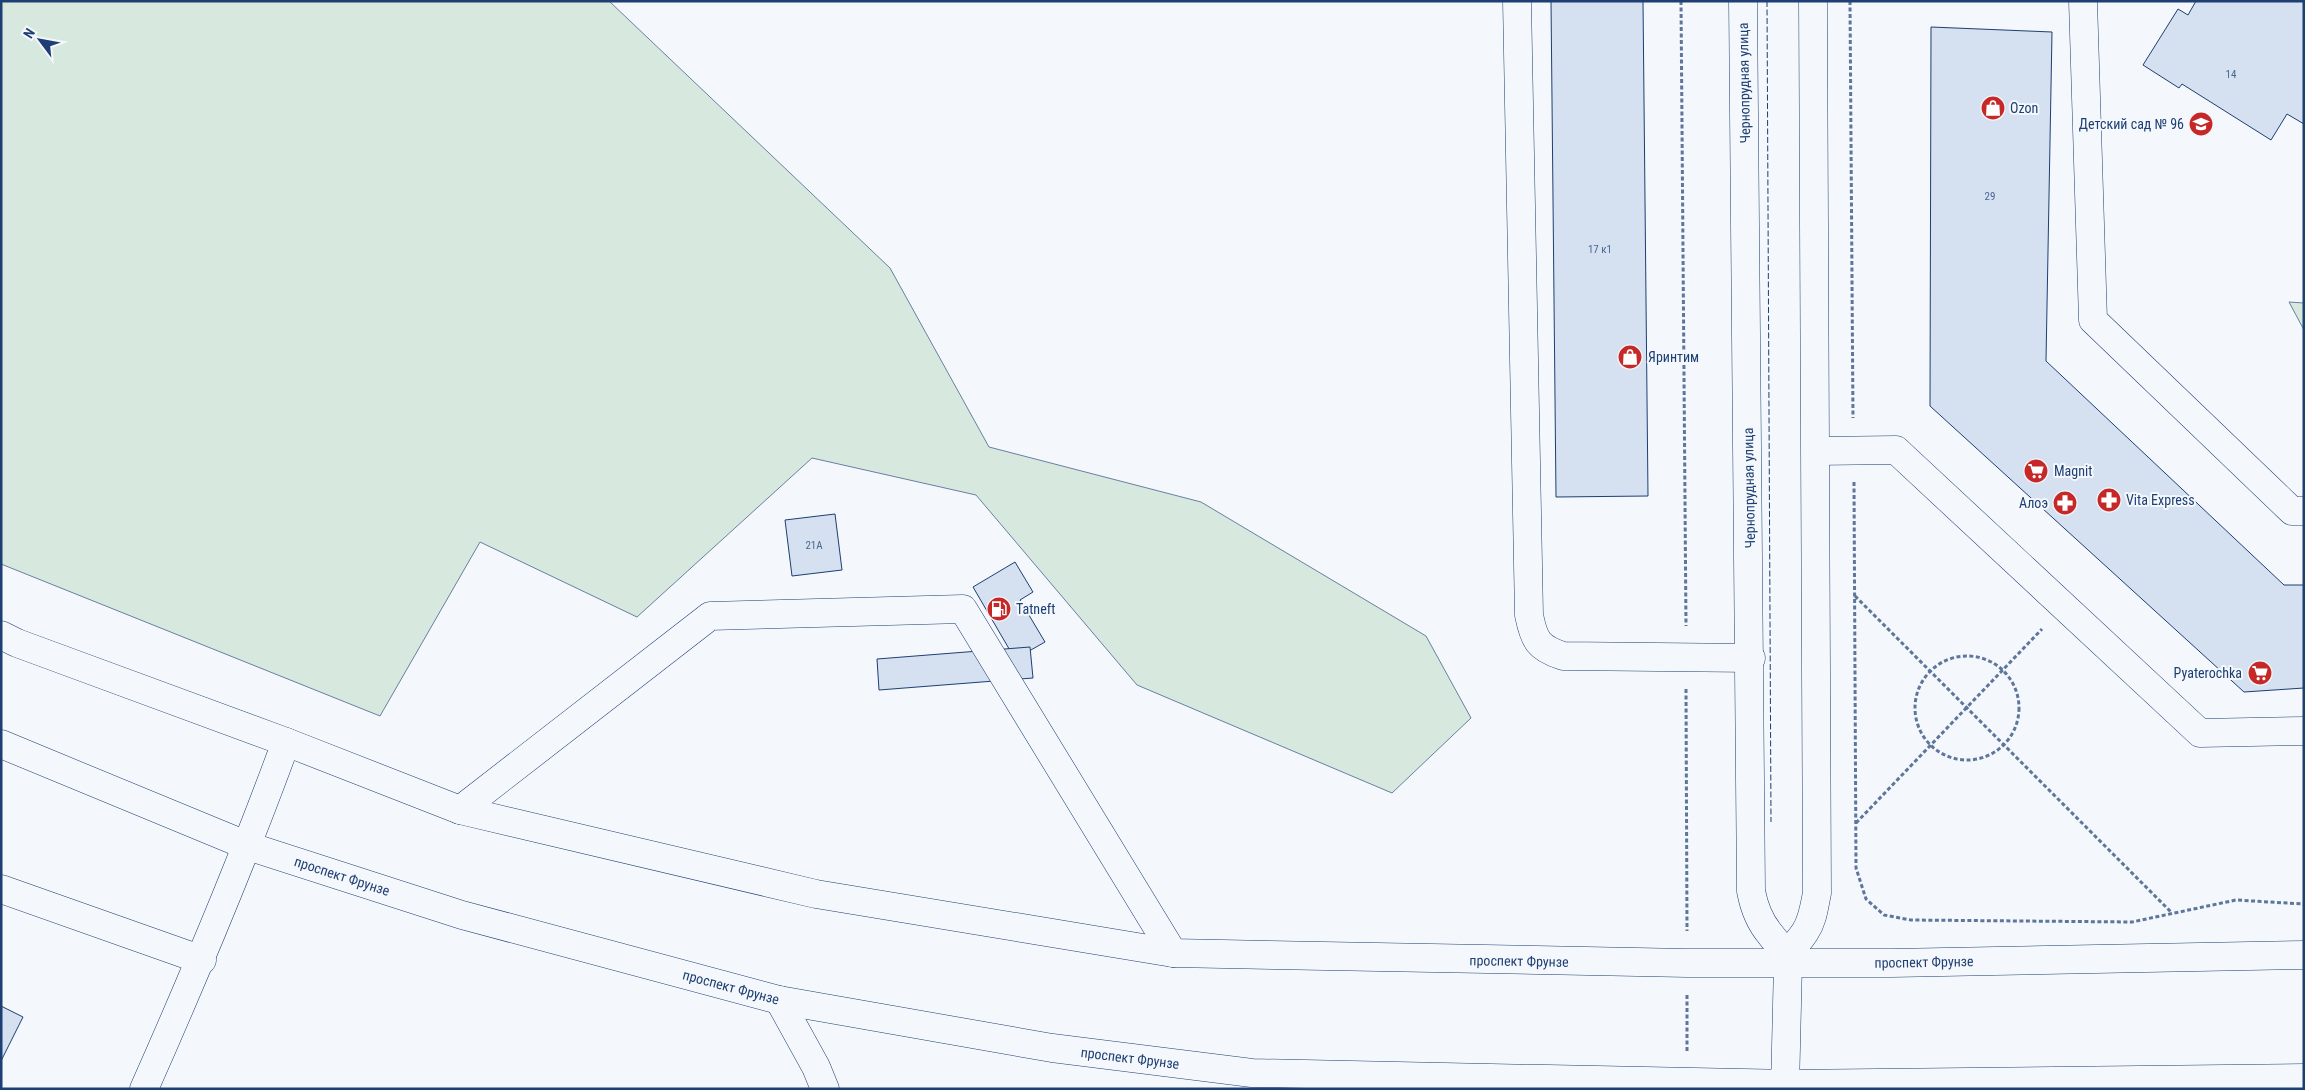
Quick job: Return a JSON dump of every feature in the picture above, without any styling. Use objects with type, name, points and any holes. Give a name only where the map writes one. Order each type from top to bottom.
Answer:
[{"type":"main road","points":[[1517,1],[1529,615],[1532,630],[1536,640],[1544,648],[1563,656],[1751,658]]},
{"type":"main road","name":"Чернопрудная улица","points":[[1743,1],[1751,658],[1751,891],[1755,910],[1770,935],[1782,946],[1788,963]]},
{"type":"main road","name":"Чернопрудная улица","points":[[1786,1086],[1788,963],[1792,946],[1805,933],[1812,919],[1817,893],[1813,1]]},
{"type":"main road","points":[[2084,1],[2092,320],[2292,510],[2304,511]]},
{"type":"main road","points":[[1816,451],[1896,450],[2200,733],[2304,731]]},
{"type":"main road","points":[[460,810],[710,616],[963,609],[1173,953]]},
{"type":"main road","name":"проспект Фрунзе","points":[[1,635],[18,643],[286,742],[460,810],[816,894],[1173,953],[1687,964],[2304,955]]},
{"type":"main road","points":[[144,1089],[202,960],[248,846],[286,742]]},
{"type":"main road","name":"проспект Фрунзе","points":[[1,744],[248,846],[462,915],[778,1000],[1246,1081],[1686,1083],[1786,1086],[2304,1078]]},
{"type":"main road","points":[[1,889],[202,960]]},
{"type":"main road","points":[[778,1000],[816,1067],[824,1089]]},
{"type":"path","points":[[1681,1],[1686,658],[1686,1083]]},
{"type":"path","points":[[1850,1],[1856,868],[1866,899],[1884,915],[1911,920],[2132,922],[2236,900],[2304,904]]},
{"type":"path","points":[[1855,595],[2173,913]]},
{"type":"path","points":[[1856,823],[2064,606]]},
{"type":"path","points":[[1966,657],[1990,662],[2002,670],[2012,684],[2018,699],[2018,715],[2013,731],[2004,744],[1991,754],[1976,760],[1951,757],[1930,746],[1920,732],[1915,717],[1915,700],[1920,684],[1931,671],[1943,662],[1966,657]]},
{"type":"shaded area","points":[[1,1],[609,1],[890,268],[989,447],[1201,502],[1426,636],[1471,718],[1392,793],[1137,685],[976,495],[812,458],[637,617],[480,542],[380,716],[1,564]]},
{"type":"shaded area","points":[[2289,302],[2304,303],[2304,330]]},
{"type":"building","points":[[1551,1],[1643,1],[1648,496],[1556,497]]},
{"type":"building","points":[[2196,1],[2304,1],[2304,124],[2287,114],[2271,140],[2182,84],[2179,88],[2143,65],[2178,9],[2188,15]]},
{"type":"building","points":[[1931,27],[2052,32],[2046,361],[2284,585],[2304,585],[2304,688],[2244,692],[1930,406]]},
{"type":"building","points":[[835,514],[842,570],[792,576],[785,520]]},
{"type":"building","points":[[1015,562],[1033,592],[1020,600],[1045,642],[1015,659],[973,587]]},
{"type":"building","points":[[1030,647],[1033,678],[879,690],[877,659]]},
{"type":"building","points":[[1,1006],[23,1017],[1,1061]]},
{"type":"fence","points":[[1767,1],[1771,822]]},
{"type":"place","name":"Ozon","points":[[1993,108]]},
{"type":"place","name":"Детский сад № 96","points":[[2201,124]]},
{"type":"place","name":"Яринтим","points":[[1630,357]]},
{"type":"place","name":"Magnit","points":[[2036,471]]},
{"type":"place","name":"Vita Express","points":[[2109,500]]},
{"type":"place","name":"Алоэ","points":[[2065,503]]},
{"type":"place","name":"Tatneft","points":[[999,609]]},
{"type":"place","name":"Pyaterochka","points":[[2260,673]]}]
